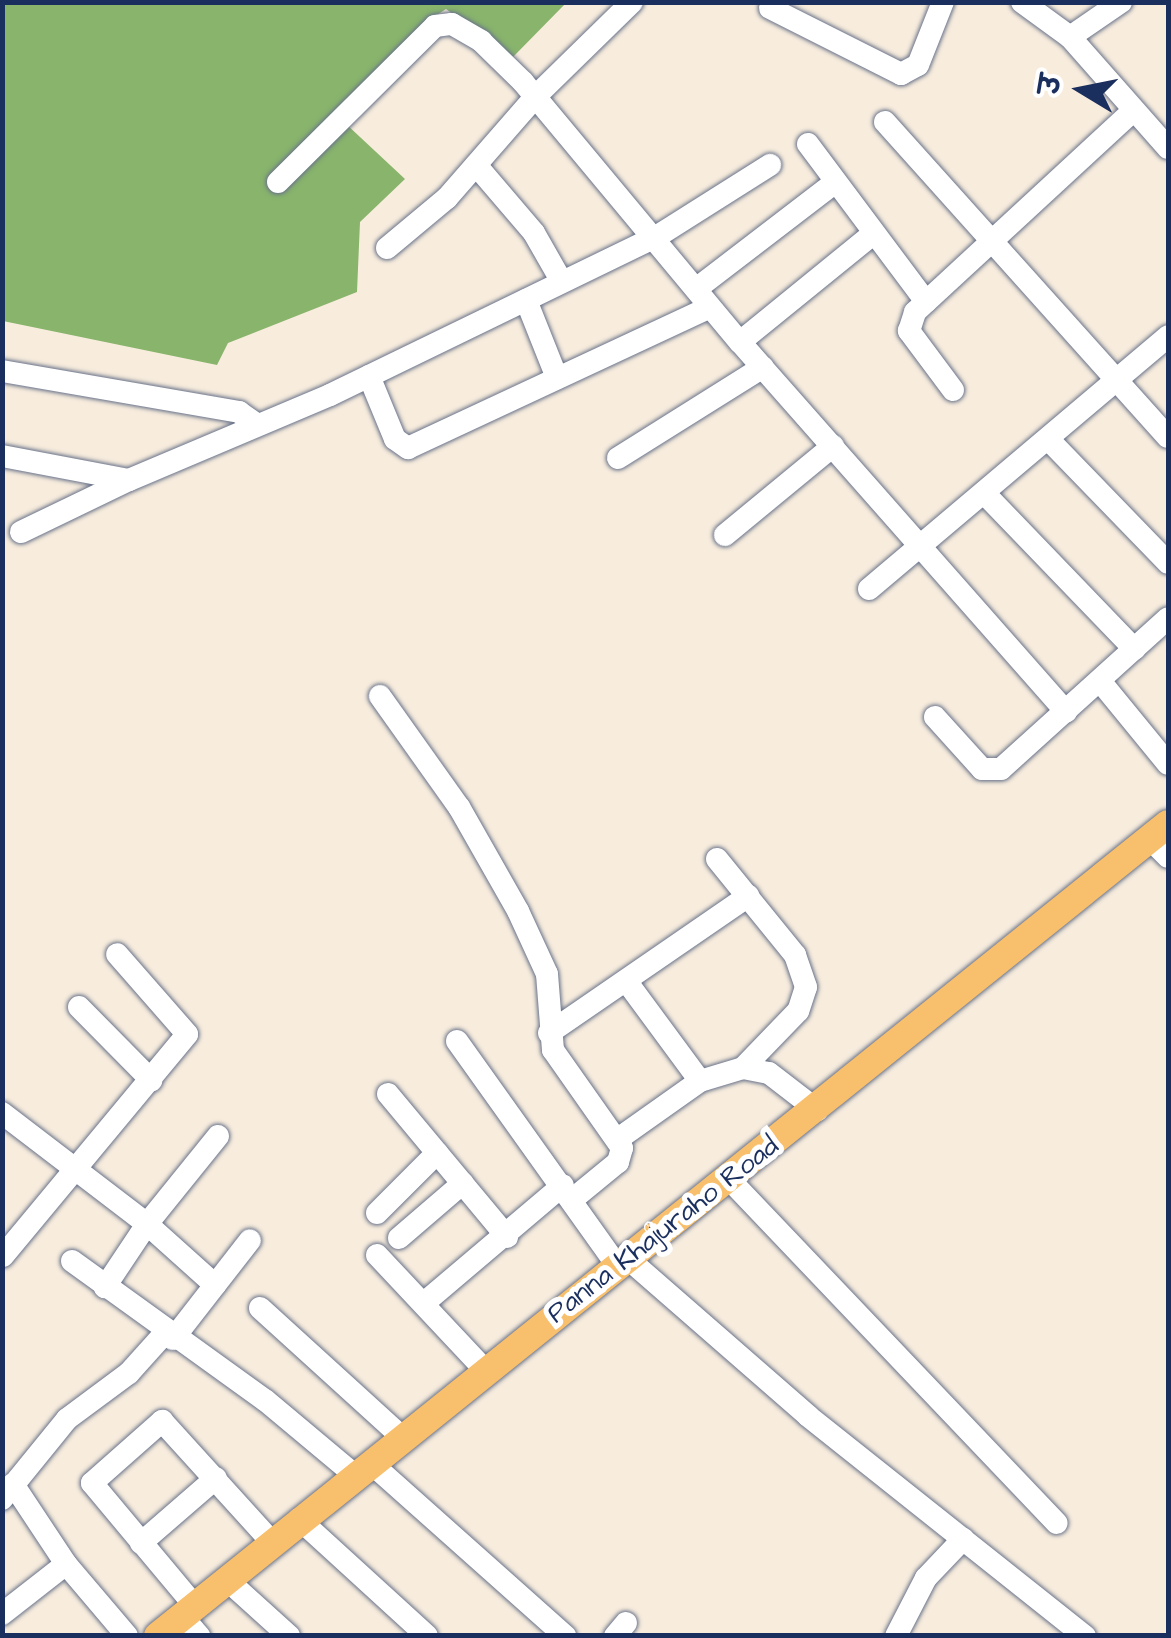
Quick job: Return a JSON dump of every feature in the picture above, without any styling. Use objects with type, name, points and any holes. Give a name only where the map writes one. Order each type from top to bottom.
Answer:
[{"type":"main road","name":"Panna Khajuraho Road","points":[[158,1636],[191,1619],[226,1578],[271,1541],[404,1439],[621,1261],[1162,840]]},
{"type":"street","points":[[387,248],[415,230],[536,96],[632,2]]},
{"type":"street","points":[[770,8],[901,74],[918,65],[943,2]]},
{"type":"street","points":[[1022,2],[1070,37],[1132,113],[1168,148]]},
{"type":"street","points":[[1070,37],[1121,2]]},
{"type":"street","points":[[278,182],[435,26],[452,24],[481,42],[536,96],[740,342],[1066,712]]},
{"type":"street","points":[[953,390],[909,331],[926,302],[995,243],[1132,113]]},
{"type":"street","points":[[886,122],[1168,437]]},
{"type":"street","points":[[808,144],[833,184],[926,302]]},
{"type":"street","points":[[476,165],[534,233],[562,282]]},
{"type":"street","points":[[22,532],[129,480],[369,376],[656,237],[770,165]]},
{"type":"street","points":[[369,376],[394,440],[408,448],[557,378],[703,298],[833,184]]},
{"type":"street","points":[[740,342],[872,234]]},
{"type":"street","points":[[526,300],[557,378]]},
{"type":"street","points":[[869,589],[986,495],[1168,336]]},
{"type":"street","points":[[618,458],[762,367]]},
{"type":"street","points":[[2,372],[239,412],[256,424]]},
{"type":"street","points":[[1050,440],[1168,563]]},
{"type":"street","points":[[726,535],[833,446]]},
{"type":"street","points":[[2,456],[129,480]]},
{"type":"street","points":[[986,495],[1134,648]]},
{"type":"street","points":[[935,716],[982,769],[992,771],[1066,712],[1168,618]]},
{"type":"street","points":[[1100,682],[1168,764]]},
{"type":"street","points":[[380,696],[459,807],[533,941],[547,974],[549,1033],[554,1050],[618,1139],[618,1162],[568,1192],[424,1303]]},
{"type":"street","points":[[717,858],[795,956],[806,986],[798,1011],[754,1049],[743,1068]]},
{"type":"street","points":[[549,1033],[748,896]]},
{"type":"street","points":[[3,1256],[183,1043],[186,1026],[116,954]]},
{"type":"street","points":[[627,982],[700,1081]]},
{"type":"street","points":[[79,1007],[151,1080]]},
{"type":"street","points":[[457,1041],[621,1261],[1085,1636]]},
{"type":"street","points":[[618,1139],[700,1081],[743,1068],[782,1080],[817,1110]]},
{"type":"street","points":[[388,1094],[507,1237]]},
{"type":"street","points":[[2,1114],[147,1224],[215,1285]]},
{"type":"street","points":[[105,1286],[147,1224],[218,1136]]},
{"type":"street","points":[[376,1213],[438,1153]]},
{"type":"street","points":[[729,1178],[1056,1523]]},
{"type":"street","points":[[399,1238],[463,1183]]},
{"type":"street","points":[[126,1636],[8,1491],[66,1418],[129,1373],[169,1336],[250,1240]]},
{"type":"street","points":[[377,1256],[485,1370]]},
{"type":"street","points":[[72,1262],[169,1336],[364,1470],[564,1636]]},
{"type":"street","points":[[260,1308],[404,1439]]},
{"type":"street","points":[[191,1619],[141,1543],[93,1487],[94,1480],[165,1420],[271,1541]]},
{"type":"street","points":[[141,1543],[216,1478]]},
{"type":"street","points":[[299,1519],[427,1636]]},
{"type":"street","points":[[896,1636],[926,1578],[963,1539]]},
{"type":"street","points":[[2,1614],[66,1564]]},
{"type":"street","points":[[226,1578],[289,1636]]},
{"type":"green space","points":[[3,3],[566,3],[513,57],[446,9],[423,24],[345,123],[405,179],[360,222],[357,292],[228,343],[217,365],[3,321]]}]
